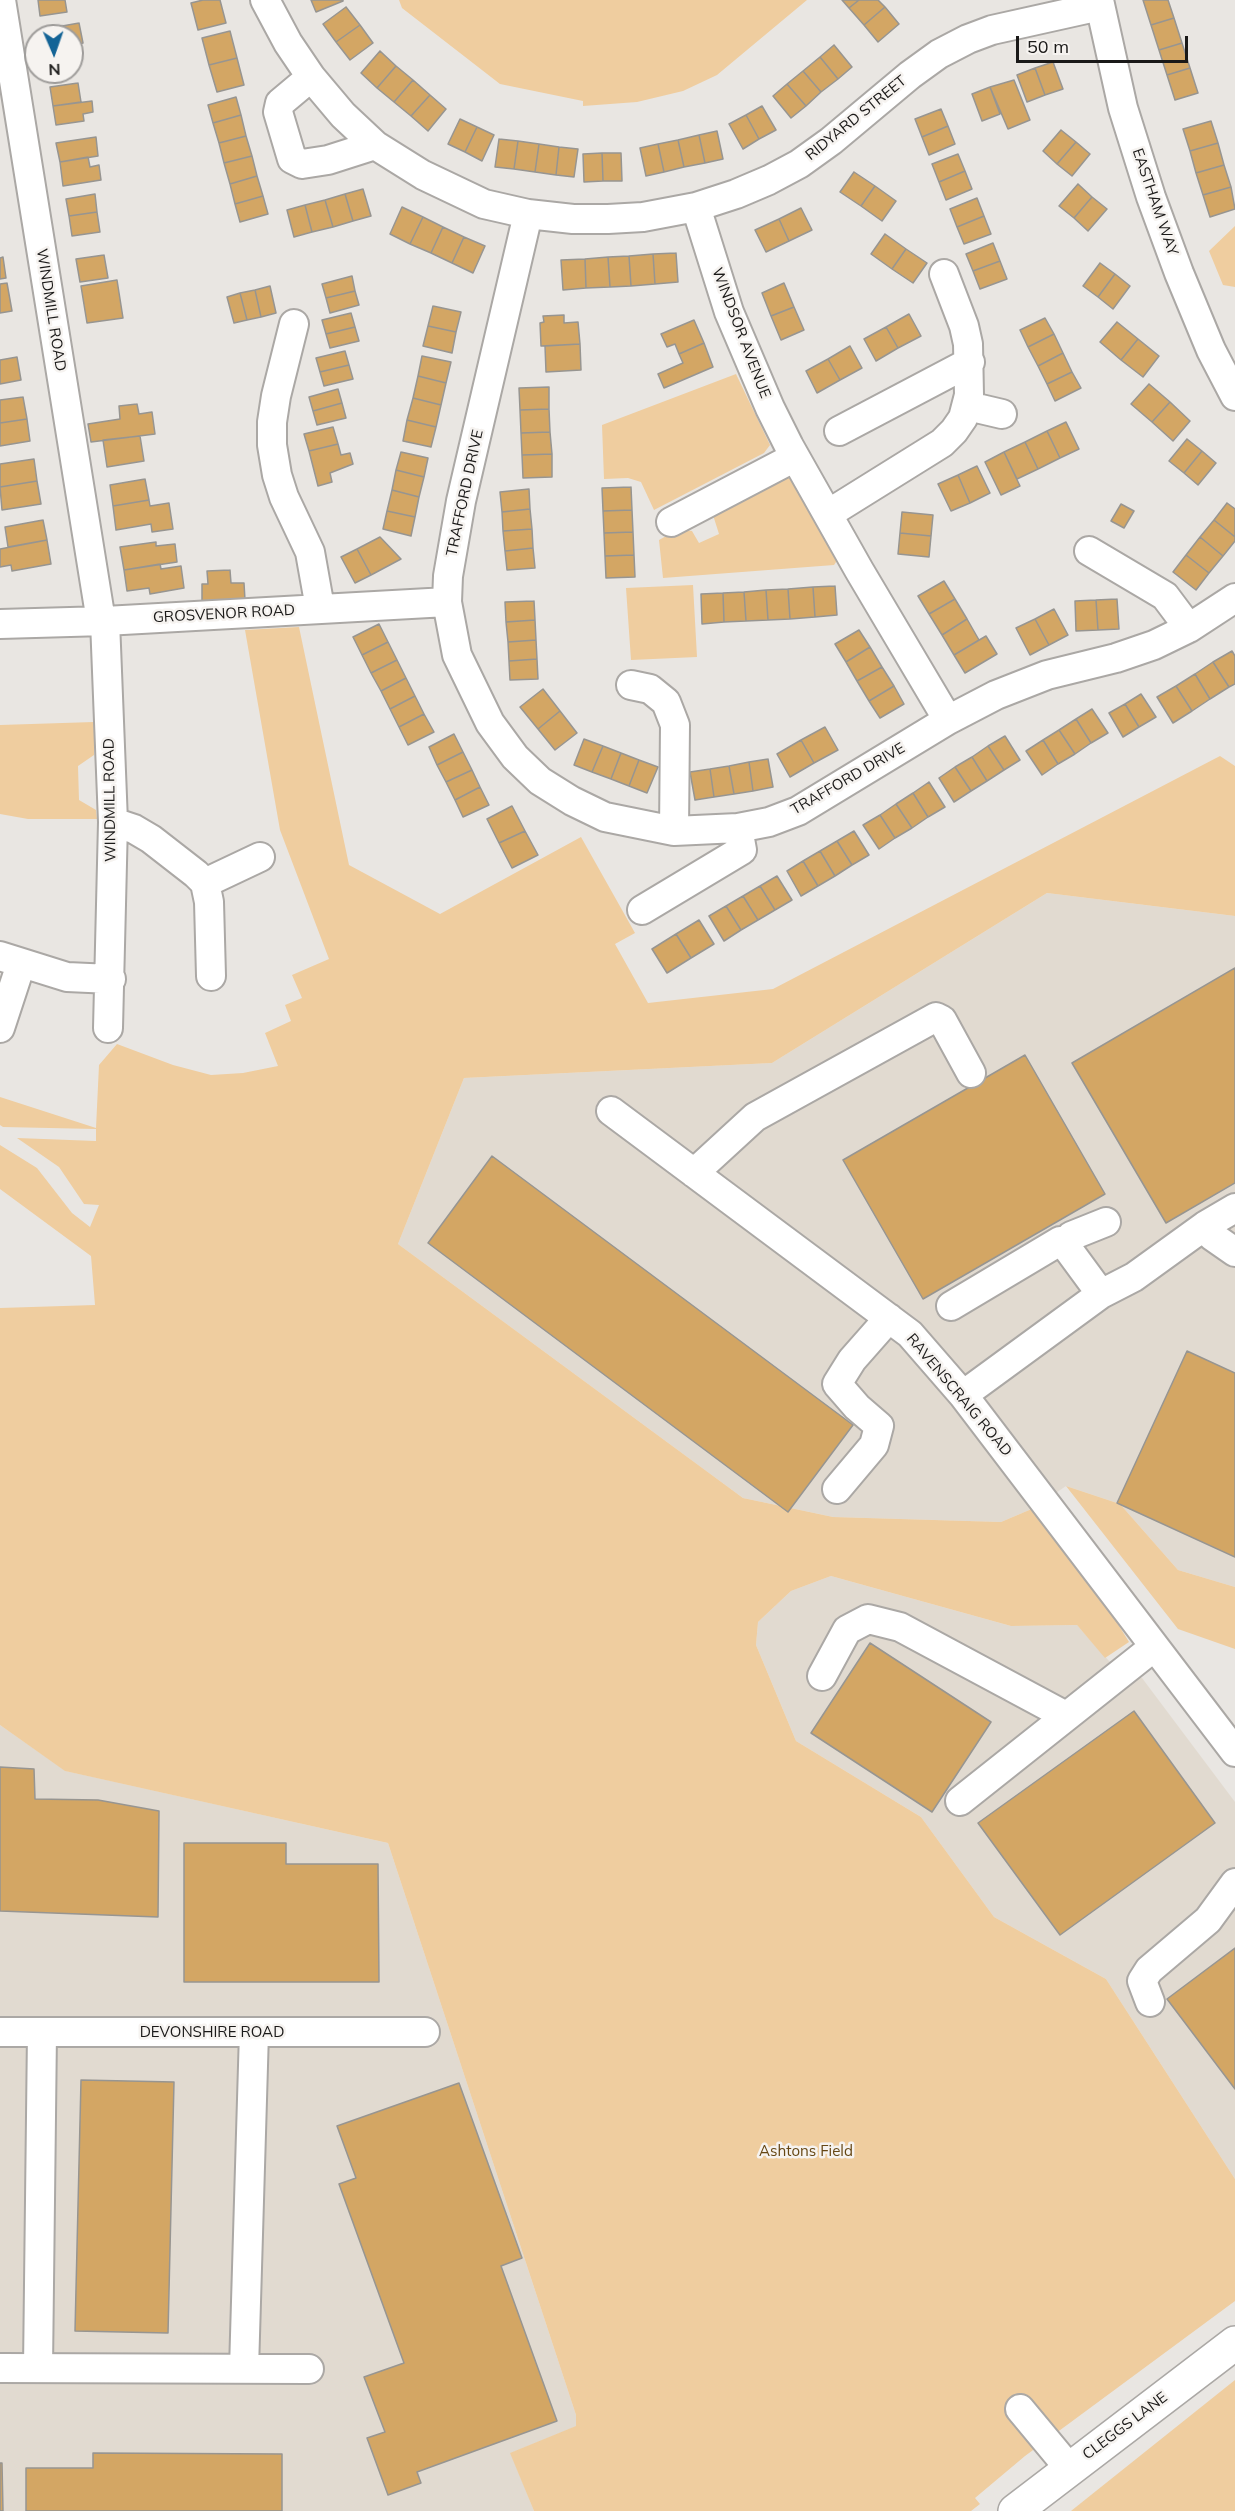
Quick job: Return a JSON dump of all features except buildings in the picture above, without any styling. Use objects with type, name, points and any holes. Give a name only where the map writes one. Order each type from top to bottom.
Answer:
[{"type":"main road","name":"CLEGGS LANE","points":[[1015,2511],[1235,2343]]},
{"type":"street","name":"WINDMILL ROAD","points":[[1,0],[103,621],[113,822],[111,979],[108,1028]]},
{"type":"street","name":"RIDYARD STREET","points":[[265,0],[282,33],[311,77],[343,114],[375,145],[423,175],[484,204],[528,214],[573,219],[643,217],[696,207],[744,190],[799,164],[939,54],[968,39],[993,30],[1100,3]]},
{"type":"street","name":"EASTHAM WAY","points":[[1100,3],[1123,108],[1151,197],[1198,320],[1235,396]]},
{"type":"street","points":[[311,77],[280,103],[278,112],[292,159],[302,164],[328,160],[375,145]]},
{"type":"street","name":"WINDSOR AVENUE","points":[[696,207],[729,312],[770,408],[795,457],[948,720]]},
{"type":"street","name":"TRAFFORD DRIVE","points":[[528,214],[461,501],[448,576],[447,602],[453,639],[466,675],[490,723],[514,756],[540,781],[572,801],[606,817],[674,831],[738,828],[769,822],[798,811],[948,720],[1019,685],[1154,645],[1189,628],[1235,598]]},
{"type":"street","points":[[828,514],[942,443],[954,431],[968,406],[970,362],[964,326],[944,274]]},
{"type":"street","points":[[294,324],[274,362],[272,445],[277,475],[284,497],[310,552],[321,608]]},
{"type":"street","points":[[839,431],[877,424],[970,362]]},
{"type":"street","points":[[968,406],[1002,414]]},
{"type":"street","points":[[671,522],[702,520],[795,457]]},
{"type":"street","points":[[1089,551],[1165,596],[1189,628]]},
{"type":"street","name":"GROSVENOR ROAD","points":[[0,624],[103,621],[447,602]]},
{"type":"street","points":[[631,685],[650,689],[666,702],[675,725],[674,831]]},
{"type":"street","points":[[113,822],[151,838],[205,883],[209,902],[210,979]]},
{"type":"street","points":[[652,898],[742,850],[738,828]]},
{"type":"street","points":[[205,883],[260,857]]},
{"type":"street","points":[[0,1028],[10,960],[67,977],[111,979]]},
{"type":"street","points":[[694,1173],[755,1117],[936,1017],[942,1020],[971,1073]]},
{"type":"street","name":"RAVENSCRAIG ROAD","points":[[611,1111],[910,1334],[963,1395],[1235,1752]]},
{"type":"street","points":[[963,1395],[1101,1294],[1134,1277],[1206,1225],[1235,1208]]},
{"type":"street","points":[[1065,1245],[1071,1236],[1106,1222]]},
{"type":"street","points":[[1206,1225],[1212,1236],[1235,1252]]},
{"type":"street","points":[[951,1306],[1060,1241],[1101,1294]]},
{"type":"street","points":[[837,1489],[874,1445],[879,1426],[857,1407],[837,1384],[852,1360],[889,1318]]},
{"type":"street","points":[[822,1676],[847,1630],[868,1619],[900,1627],[1066,1716]]},
{"type":"street","points":[[960,1801],[1154,1647]]},
{"type":"street","points":[[1150,2002],[1142,1981],[1149,1970],[1208,1920],[1234,1885]]},
{"type":"street","name":"DEVONSHIRE ROAD","points":[[0,2032],[425,2032]]},
{"type":"street","points":[[38,2368],[42,2032]]},
{"type":"street","points":[[244,2368],[254,2032]]},
{"type":"street","points":[[0,2368],[309,2369]]},
{"type":"street","points":[[1020,2409],[1069,2468]]},
{"type":"shaded area","points":[[1047,893],[1235,916],[1235,1587],[1178,1570],[1120,1504],[1066,1486],[1034,1508],[1001,1522],[833,1517],[743,1498],[398,1244],[464,1078],[772,1063]]},
{"type":"shaded area","points":[[831,1576],[1011,1626],[1077,1625],[1109,1661],[1142,1678],[1235,1802],[1235,2179],[1106,1979],[994,1917],[921,1817],[796,1741],[756,1645],[758,1622],[791,1591]]},
{"type":"shaded area","points":[[0,1725],[66,1771],[388,1843],[576,2415],[577,2426],[511,2453],[534,2511],[0,2511]]},
{"type":"green space","points":[[399,0],[807,0],[717,75],[683,91],[637,102],[583,106],[583,101],[500,84],[402,8]]},
{"type":"green space","points":[[1235,226],[1235,287],[1223,285],[1209,251]]},
{"type":"green space","points":[[736,374],[770,445],[764,453],[654,510],[641,482],[628,478],[604,479],[602,425]]},
{"type":"green space","points":[[789,476],[838,559],[834,565],[663,578],[659,540],[679,529],[692,531],[699,543],[719,534],[713,515]]},
{"type":"green space","points":[[693,585],[697,657],[631,660],[626,588]]},
{"type":"green space","name":"Ashtons Field","points":[[299,627],[349,865],[440,914],[581,837],[635,933],[615,944],[648,1003],[773,989],[1220,756],[1235,766],[1235,916],[1047,893],[772,1063],[464,1078],[398,1244],[743,1498],[833,1517],[1001,1522],[1034,1508],[1100,1595],[1129,1642],[1105,1658],[1077,1625],[1011,1626],[831,1576],[791,1591],[758,1622],[756,1645],[796,1741],[921,1817],[994,1917],[1106,1979],[1235,2179],[1235,2301],[1025,2456],[975,2498],[980,2504],[971,2511],[534,2511],[510,2453],[576,2426],[576,2415],[388,1843],[65,1771],[0,1725],[0,1308],[95,1305],[91,1256],[0,1189],[0,1145],[37,1168],[72,1213],[90,1227],[99,1205],[84,1204],[59,1167],[17,1138],[96,1141],[96,1129],[3,1127],[0,1125],[0,1097],[96,1128],[99,1065],[117,1044],[173,1065],[211,1075],[243,1073],[278,1066],[265,1033],[291,1021],[285,1005],[302,998],[292,975],[329,959],[280,830],[245,630]]},
{"type":"green space","points":[[94,722],[94,755],[78,766],[79,800],[96,810],[97,819],[28,819],[0,814],[0,725]]},
{"type":"green space","points":[[1066,1486],[1120,1504],[1178,1570],[1235,1587],[1235,1649],[1178,1629]]},
{"type":"green space","points":[[1235,2380],[1235,2511],[1071,2511],[1101,2487]]}]
